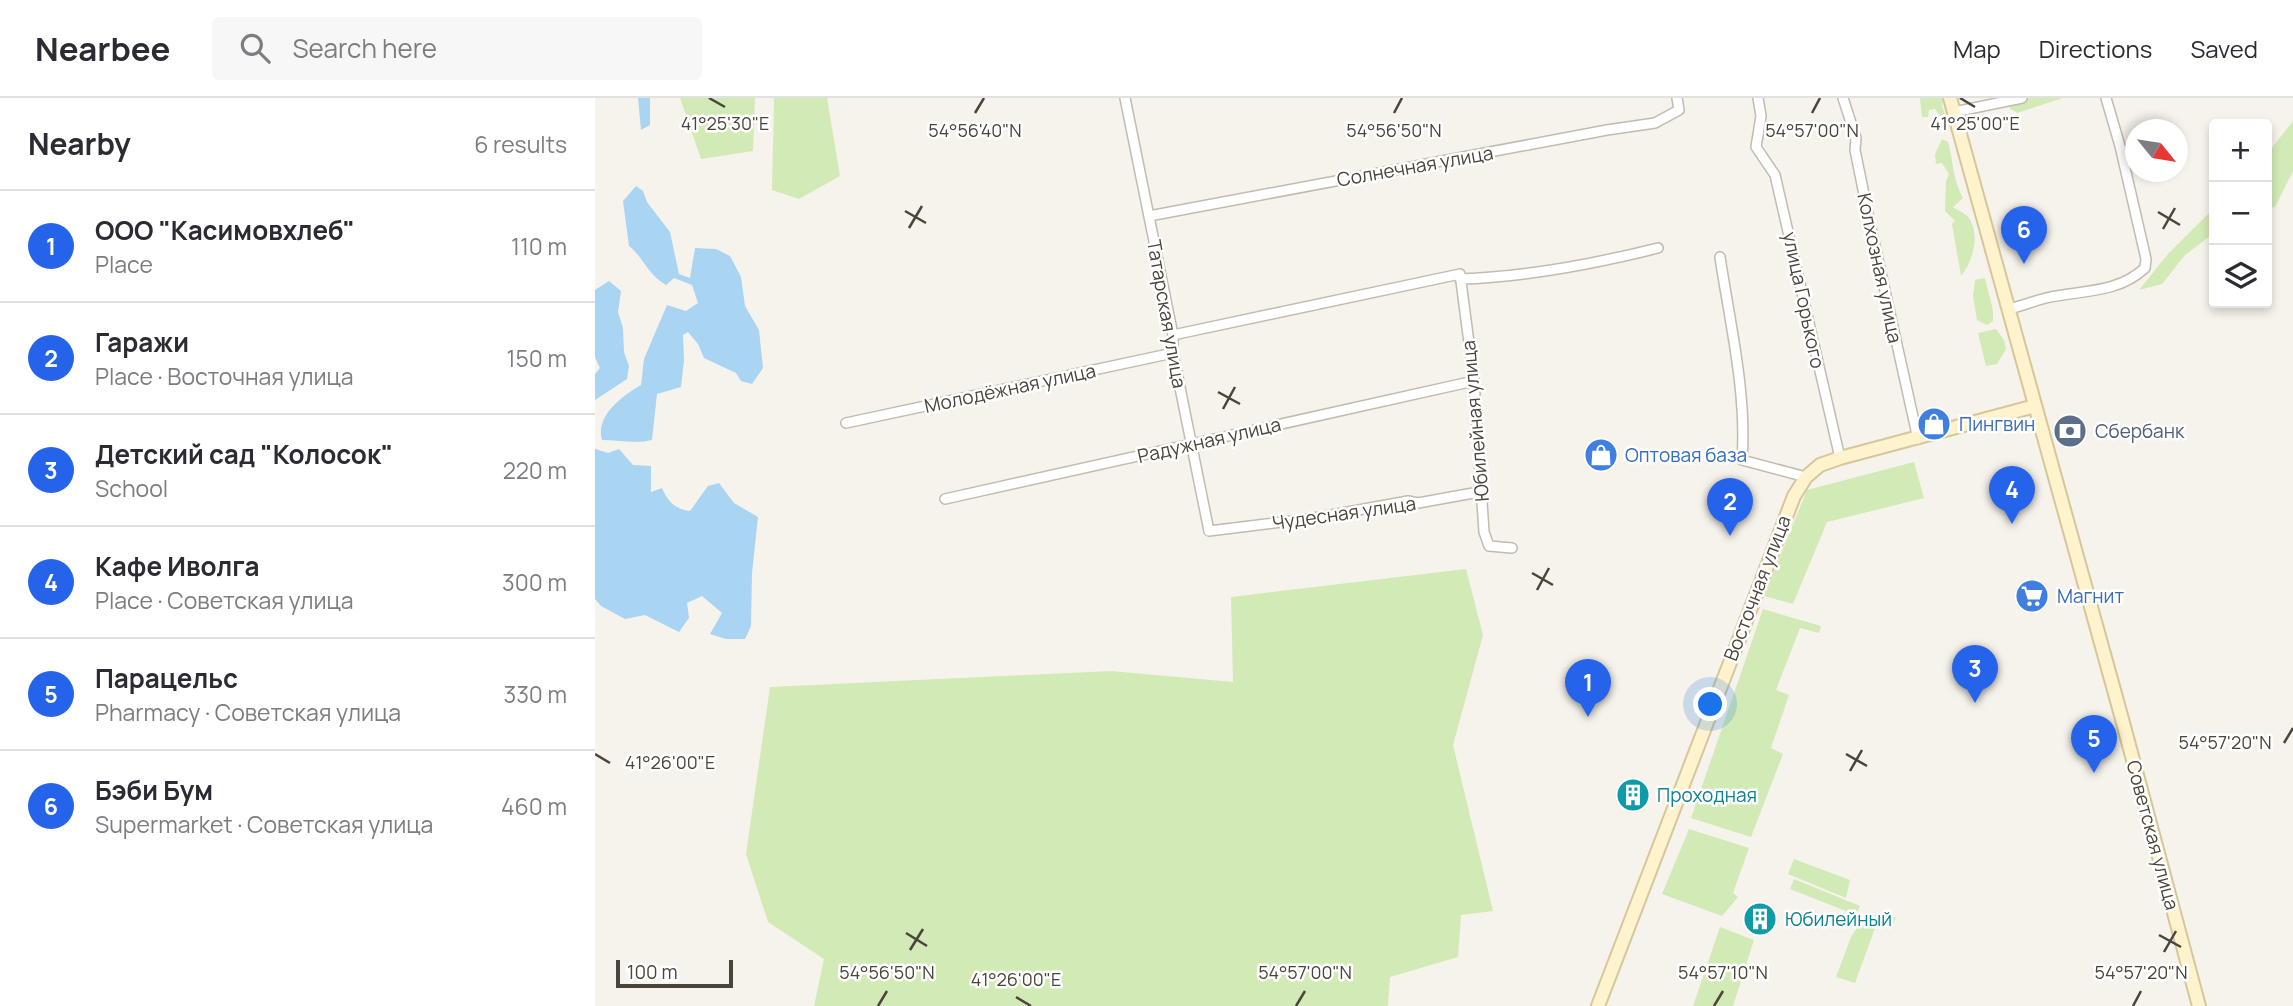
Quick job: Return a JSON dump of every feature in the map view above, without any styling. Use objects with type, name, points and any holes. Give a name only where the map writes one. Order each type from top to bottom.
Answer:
[{"type":"main road","name":"Советская улица","points":[[1950,98],[2199,1006]]},
{"type":"main road","points":[[1806,477],[1820,465],[1840,458],[2035,406]]},
{"type":"main road","name":"Восточная улица","points":[[1598,1006],[1752,599],[1794,496],[1806,477]]},
{"type":"street","name":"Татарская улица","points":[[1125,98],[1209,531]]},
{"type":"street","name":"Солнечная улица","points":[[1149,216],[1655,123],[1679,110],[1677,98]]},
{"type":"street","name":"улица Горького","points":[[1758,98],[1761,116],[1756,147],[1775,175],[1840,458]]},
{"type":"street","name":"Колхозная улица","points":[[1843,98],[1856,138],[1855,150],[1869,219],[1918,439]]},
{"type":"street","points":[[1954,112],[2022,98]]},
{"type":"street","points":[[2009,309],[2047,298],[2115,287],[2145,268],[2146,259],[2106,98]]},
{"type":"street","points":[[1173,335],[1460,276],[1499,277],[1658,248]]},
{"type":"street","points":[[1720,257],[1740,391],[1744,433],[1742,460],[1806,477]]},
{"type":"street","name":"Юбилейная улица","points":[[1460,276],[1474,381],[1479,492],[1484,532],[1489,546],[1512,548]]},
{"type":"street","name":"Молодёжная улица","points":[[846,423],[1173,353]]},
{"type":"street","name":"Радужная улица","points":[[945,499],[1474,381]]},
{"type":"street","name":"Чудесная улица","points":[[1209,531],[1314,518],[1408,501],[1418,503],[1479,492]]},
{"type":"green space","points":[[680,98],[755,98],[753,151],[701,159]]},
{"type":"green space","points":[[774,98],[827,98],[840,176],[799,199],[772,190]]},
{"type":"green space","points":[[1920,98],[1943,98],[1945,114],[1940,116],[1935,109],[1929,110],[1928,117],[1922,117]]},
{"type":"green space","points":[[2023,98],[2063,98],[2017,113],[2009,108]]},
{"type":"green space","points":[[2293,121],[2293,171],[2275,207],[2272,208],[2272,182],[2272,148]]},
{"type":"green space","points":[[1942,139],[1948,142],[1955,177],[1963,198],[1953,207],[1968,217],[1974,231],[1972,255],[1961,276],[1952,224],[1955,221],[1945,211],[1946,181],[1949,174],[1942,163],[1936,164],[1935,154]]},
{"type":"green space","points":[[2209,213],[2209,237],[2185,255],[2162,284],[2139,290],[2168,254]]},
{"type":"green space","points":[[1985,278],[1993,315],[1993,321],[1987,325],[1977,320],[1973,296],[1975,280]]},
{"type":"green space","points":[[1996,329],[2004,340],[2006,349],[1997,364],[1986,366],[1978,333]]},
{"type":"green space","points":[[1914,462],[1924,498],[1827,522],[1793,604],[1764,596],[1807,490]]},
{"type":"green space","points":[[1466,569],[1483,635],[1453,745],[1493,911],[1461,915],[1458,957],[1390,977],[1388,1006],[814,1006],[824,959],[768,922],[746,854],[770,687],[1111,671],[1233,682],[1231,597]]},
{"type":"green space","points":[[1763,609],[1821,626],[1819,633],[1800,628],[1776,690],[1789,695],[1771,748],[1783,754],[1751,837],[1691,818]]},
{"type":"green space","points":[[1689,829],[1749,848],[1733,893],[1738,897],[1722,916],[1662,894]]},
{"type":"green space","points":[[1794,859],[1850,880],[1846,898],[1788,874]]},
{"type":"green space","points":[[1794,879],[1860,906],[1856,915],[1790,889]]},
{"type":"green space","points":[[1864,917],[1896,917],[1893,925],[1878,920],[1855,983],[1836,977],[1851,937]]},
{"type":"green space","points":[[1720,927],[1754,940],[1733,1006],[1693,1006]]},
{"type":"water","points":[[638,98],[650,98],[650,125],[641,130]]},
{"type":"water","points":[[636,186],[643,191],[647,202],[670,232],[679,274],[690,278],[695,248],[716,249],[730,256],[741,277],[745,306],[759,330],[763,368],[752,384],[741,381],[736,373],[704,358],[698,344],[688,332],[683,335],[681,387],[657,394],[652,440],[602,440],[602,423],[606,415],[618,401],[641,385],[644,359],[667,305],[686,311],[698,303],[692,285],[674,278],[666,285],[629,246],[623,201]]},
{"type":"water","points":[[609,281],[621,291],[618,312],[623,328],[624,352],[629,366],[627,379],[595,400],[595,374],[600,368],[595,357],[595,290]]},
{"type":"water","points":[[595,449],[608,453],[619,449],[633,465],[651,466],[651,492],[662,488],[670,501],[680,509],[690,511],[708,486],[719,483],[734,503],[758,517],[752,573],[751,626],[745,639],[726,639],[710,634],[722,613],[702,596],[687,603],[689,618],[679,632],[645,615],[625,619],[601,606],[595,599]]},
{"type":"place","name":"Бэби Бум","points":[[2024,264]]},
{"type":"place","name":"Пингвин","points":[[1934,424]]},
{"type":"place","name":"Сбербанк","points":[[2070,431]]},
{"type":"place","name":"Оптовая база","points":[[1601,455]]},
{"type":"place","name":"Кафе Иволга","points":[[2012,524]]},
{"type":"place","name":"Гаражи","points":[[1730,536]]},
{"type":"place","name":"Магнит","points":[[2032,596]]},
{"type":"place","name":"Детский сад \"Колосок\"","points":[[1975,703]]},
{"type":"place","name":"ООО \"Касимовхлеб\"","points":[[1588,717]]},
{"type":"place","name":"Парацельс","points":[[2094,773]]},
{"type":"place","name":"Проходная","points":[[1633,795]]},
{"type":"place","name":"Юбилейный","points":[[1760,919]]}]
